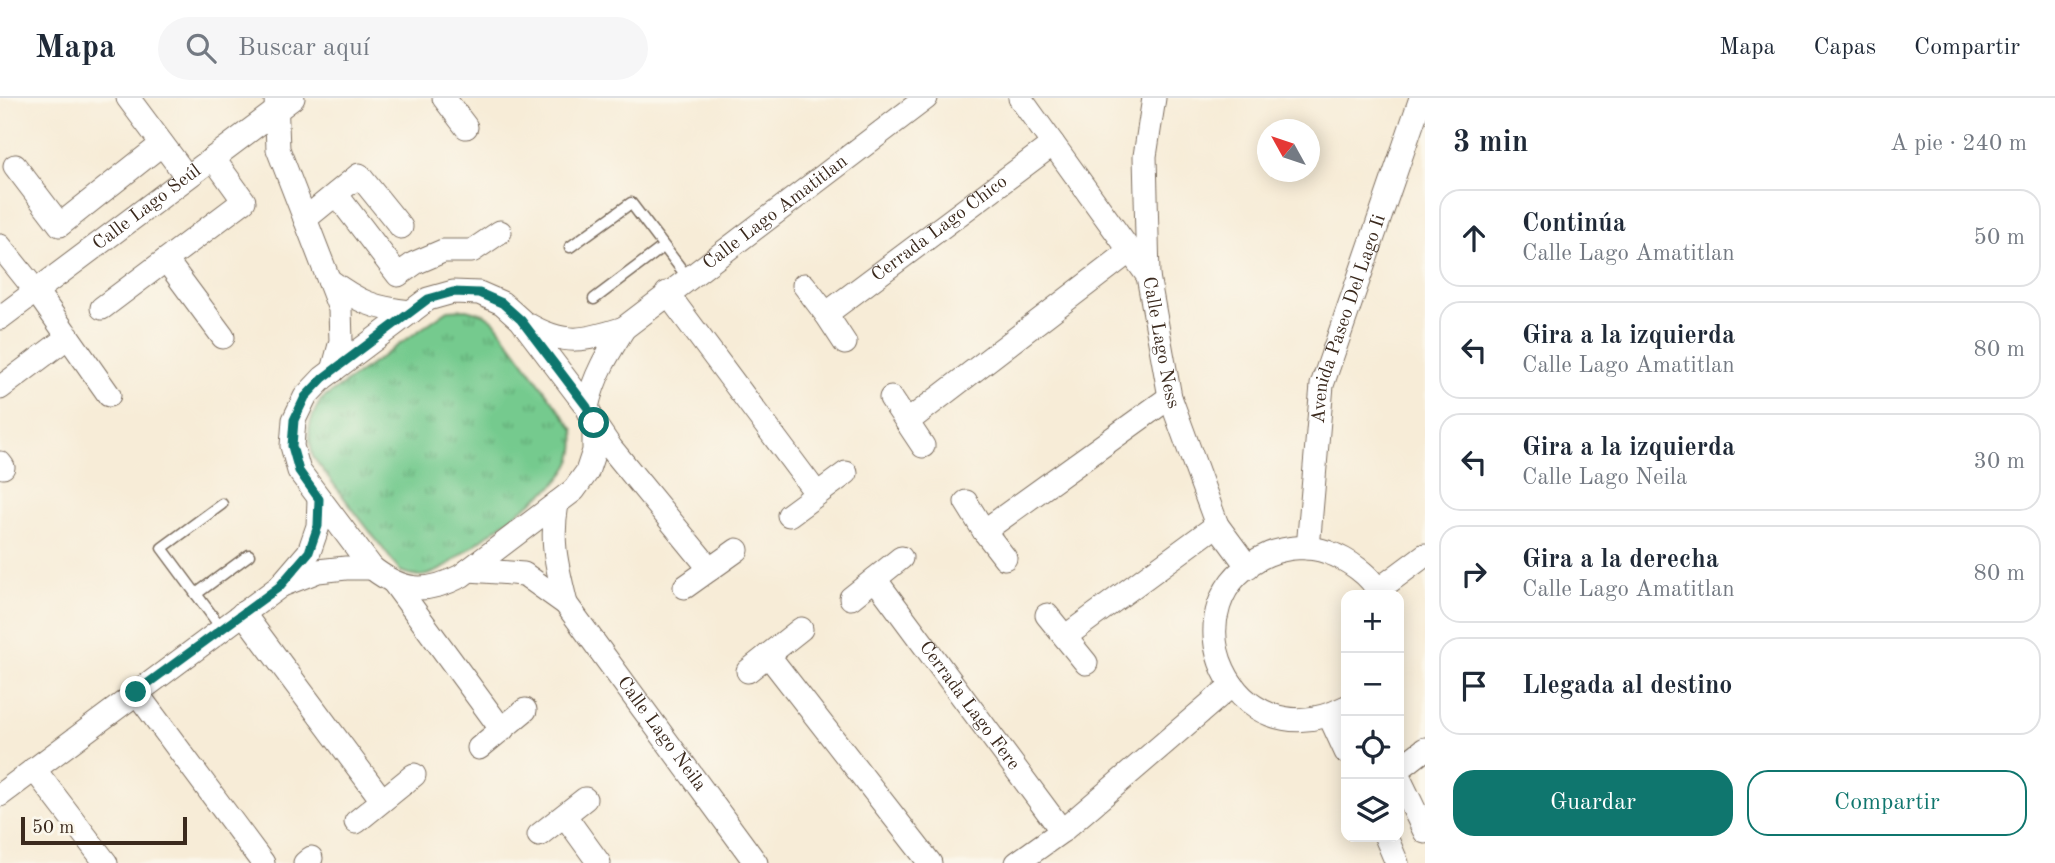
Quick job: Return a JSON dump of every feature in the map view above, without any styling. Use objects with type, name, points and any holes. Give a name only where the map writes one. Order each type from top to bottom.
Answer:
[{"type":"street","points":[[128,98],[187,177]]},
{"type":"street","points":[[444,98],[466,127]]},
{"type":"street","name":"Calle Lago Amatitlan","points":[[624,328],[926,98]]},
{"type":"street","name":"Calle Lago Ness","points":[[1020,98],[1148,276],[1170,397],[1217,525],[1248,567]]},
{"type":"street","points":[[1148,276],[1146,156],[1154,98]]},
{"type":"street","name":"Avenida Paseo Del Lago Ii","points":[[1308,548],[1322,385],[1421,98]]},
{"type":"street","points":[[282,102],[278,149],[340,309],[341,341],[333,371]]},
{"type":"street","name":"Calle Lago Seúl","points":[[0,318],[213,158],[282,102]]},
{"type":"street","points":[[15,166],[60,225],[162,144]]},
{"type":"street","name":"Cerrada Lago Chico","points":[[826,314],[1053,144]]},
{"type":"street","points":[[102,308],[244,201],[213,158]]},
{"type":"street","points":[[305,219],[359,175],[401,227]]},
{"type":"street","points":[[336,194],[398,275],[415,263],[443,251],[472,251],[500,232]]},
{"type":"street","points":[[906,422],[1130,251]]},
{"type":"street","points":[[3,256],[36,291],[109,395]]},
{"type":"street","points":[[166,260],[223,337]]},
{"type":"street","points":[[329,279],[353,298],[381,309],[411,312]]},
{"type":"street","points":[[804,285],[845,343]]},
{"type":"street","points":[[453,292],[479,293],[502,303],[521,320],[542,333],[566,339],[591,339],[624,328],[593,383],[590,415],[594,451],[587,472],[574,490],[469,570],[444,585],[405,587],[372,568],[299,471],[292,446],[294,420],[305,397],[333,371],[428,299],[453,292]]},
{"type":"street","points":[[667,293],[817,494]]},
{"type":"street","points":[[521,320],[611,448],[710,569]]},
{"type":"street","points":[[0,388],[68,337]]},
{"type":"street","points":[[984,531],[1170,397]]},
{"type":"street","points":[[891,398],[923,446]]},
{"type":"street","points":[[789,516],[846,473]]},
{"type":"street","points":[[0,795],[279,587],[309,552],[318,526],[319,499]]},
{"type":"street","points":[[966,502],[1004,558]]},
{"type":"street","points":[[557,503],[553,527],[554,554],[566,604]]},
{"type":"street","points":[[1066,636],[1217,525]]},
{"type":"street","points":[[1338,711],[1303,720],[1277,717],[1245,700],[1231,685],[1218,657],[1216,624],[1226,592],[1236,578],[1262,557],[1277,551],[1293,548],[1323,550],[1351,563],[1375,590]]},
{"type":"street","points":[[685,587],[737,550]]},
{"type":"street","points":[[1382,590],[1425,555]]},
{"type":"street","points":[[851,598],[901,558]]},
{"type":"street","points":[[279,587],[318,572],[372,568]]},
{"type":"street","points":[[469,570],[524,574],[566,604]]},
{"type":"street","name":"Cerrada Lago Fere","points":[[875,579],[1062,831]]},
{"type":"street","points":[[394,583],[502,730]]},
{"type":"street","name":"Calle Lago Neila","points":[[566,604],[756,863]]},
{"type":"street","points":[[243,613],[382,800]]},
{"type":"street","points":[[1047,615],[1086,663]]},
{"type":"street","points":[[748,671],[802,629]]},
{"type":"street","points":[[768,655],[930,863]]},
{"type":"street","points":[[1017,863],[1062,831],[1231,685]]},
{"type":"street","points":[[136,692],[263,863]]},
{"type":"street","points":[[479,748],[526,710]]},
{"type":"street","points":[[1404,765],[1425,749]]},
{"type":"street","points":[[34,769],[106,863]]},
{"type":"street","points":[[356,821],[414,775]]},
{"type":"street","points":[[1399,779],[1425,832]]},
{"type":"street","points":[[539,835],[586,799]]},
{"type":"street","points":[[565,816],[599,863]]},
{"type":"street","points":[[1388,842],[1397,863]]},
{"type":"lane","points":[[570,247],[631,203],[688,278]]},
{"type":"lane","points":[[594,299],[663,247]]},
{"type":"lane","points":[[222,504],[162,548],[222,629]]},
{"type":"lane","points":[[197,594],[249,555]]},
{"type":"green space","points":[[466,309],[484,314],[494,321],[574,430],[575,447],[568,467],[553,486],[444,568],[427,575],[412,575],[400,571],[313,457],[309,427],[321,400],[448,310]]},
{"type":"route","points":[[136,692],[279,587],[309,552],[318,526],[319,499],[299,471],[292,446],[294,420],[305,397],[323,378],[428,299],[453,292],[479,293],[502,303],[521,320],[587,407],[594,423]]}]
